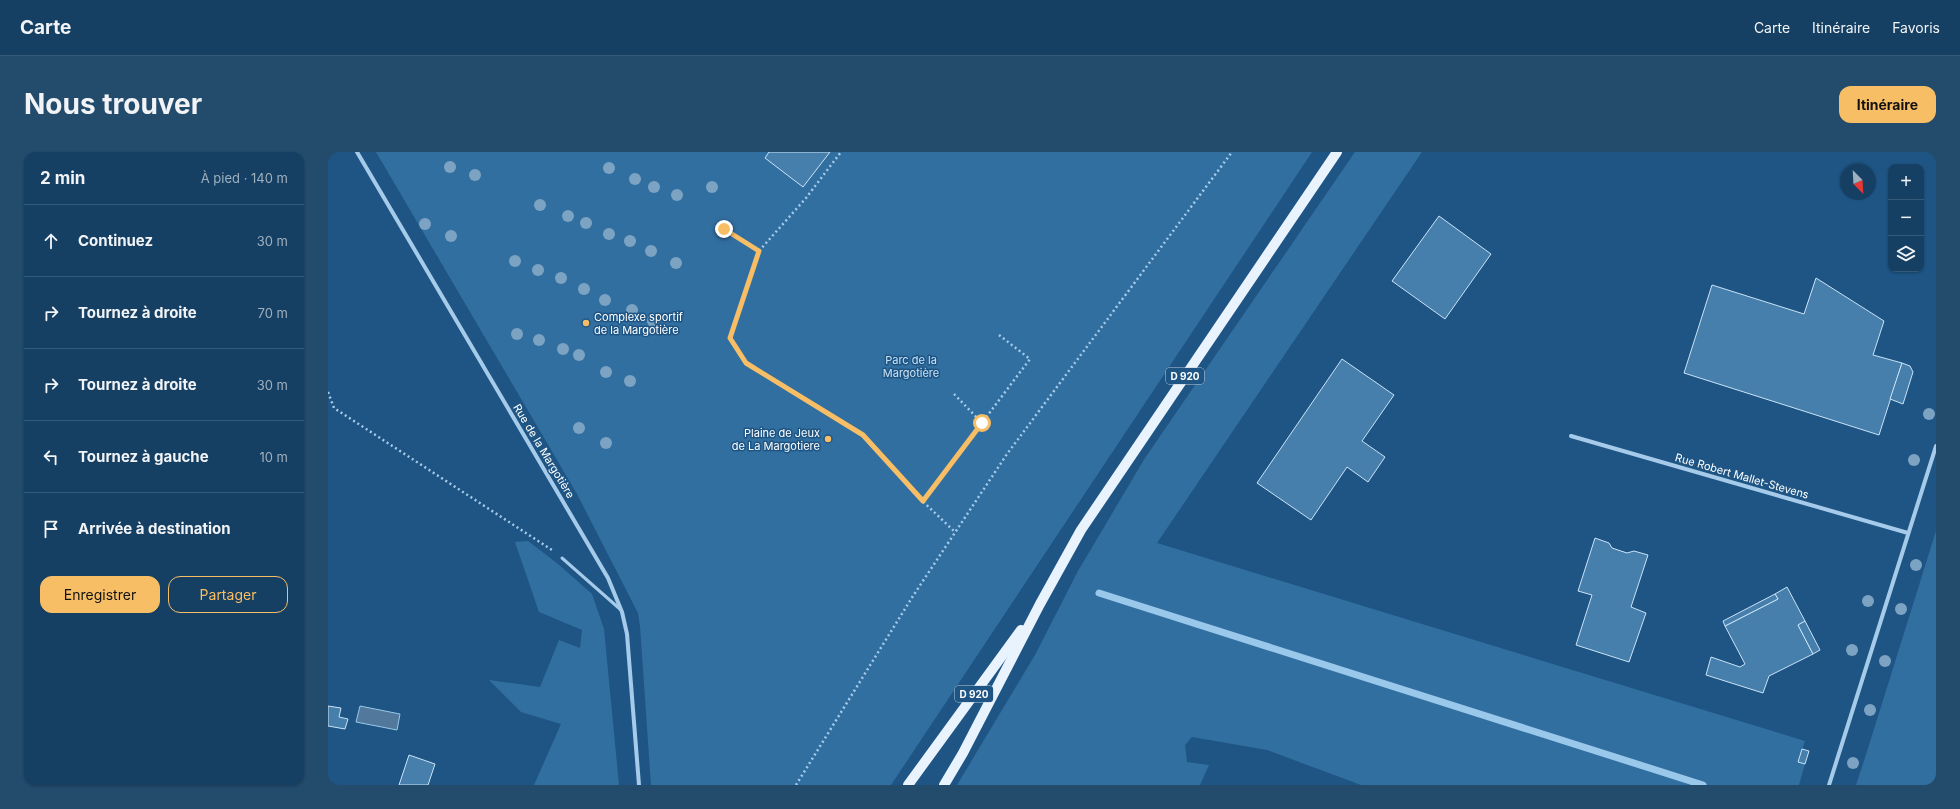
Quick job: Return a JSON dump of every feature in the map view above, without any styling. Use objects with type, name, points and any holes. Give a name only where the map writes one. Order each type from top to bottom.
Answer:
[{"type":"main road","name":"D 920","points":[[944,785],[963,753],[1040,604],[1081,530],[1337,152]]},
{"type":"main road","name":"D 920","points":[[908,785],[1040,604]]},
{"type":"street","name":"Rue de la Margotière","points":[[357,152],[608,578],[622,612],[627,634],[639,785]]},
{"type":"street","name":"Rue Robert Mallet-Stevens","points":[[1571,436],[1908,533]]},
{"type":"street","points":[[1829,785],[1936,446]]},
{"type":"lane","points":[[562,558],[622,612]]},
{"type":"path","points":[[841,152],[806,198],[759,251],[730,338],[746,363],[863,435],[923,501],[955,532]]},
{"type":"path","points":[[796,785],[913,596],[1007,454],[1232,152]]},
{"type":"path","points":[[724,229],[759,251]]},
{"type":"path","points":[[923,501],[1030,359],[999,335]]},
{"type":"path","points":[[328,392],[334,408],[533,536],[562,558]]},
{"type":"path","points":[[954,394],[982,423]]},
{"type":"green space","name":"Parc de la Margotière","points":[[376,152],[1312,152],[891,785],[651,785],[638,613],[577,494]]},
{"type":"green space","points":[[1355,152],[1422,152],[1157,543],[1805,741],[1798,761],[1805,764],[1799,785],[1361,785],[1267,750],[1192,737],[1185,745],[1187,762],[1209,765],[1200,785],[957,785],[1035,655],[1078,571],[1145,458]]},
{"type":"green space","points":[[1936,531],[1936,785],[1856,785],[1864,761]]},
{"type":"green space","points":[[528,541],[558,564],[592,594],[604,629],[619,785],[534,785],[561,724],[521,712],[489,680],[540,687],[559,640],[580,648],[582,630],[539,612],[515,542]]},
{"type":"shaded area","points":[[360,706],[400,714],[397,730],[356,722]]},
{"type":"building","points":[[769,152],[830,152],[803,187],[765,158]]},
{"type":"building","points":[[1439,216],[1491,254],[1445,319],[1392,281]]},
{"type":"building","points":[[1816,278],[1884,321],[1873,355],[1902,363],[1879,435],[1684,373],[1712,285],[1804,314]]},
{"type":"building","points":[[1342,359],[1394,395],[1362,441],[1385,457],[1368,482],[1347,467],[1311,520],[1257,483]]},
{"type":"building","points":[[1902,363],[1910,366],[1913,372],[1903,404],[1890,399]]},
{"type":"building","points":[[1595,538],[1609,543],[1612,548],[1627,553],[1634,551],[1648,555],[1631,607],[1646,613],[1629,662],[1576,645],[1592,595],[1578,591]]},
{"type":"building","points":[[1787,587],[1805,621],[1798,625],[1813,654],[1769,676],[1763,693],[1706,675],[1711,657],[1740,667],[1745,664],[1725,626],[1778,599],[1775,594]]},
{"type":"building","points":[[1775,594],[1778,599],[1725,626],[1723,621]]},
{"type":"building","points":[[1805,621],[1820,650],[1813,654],[1798,625]]},
{"type":"building","points":[[328,706],[341,708],[339,717],[348,719],[345,729],[328,726]]},
{"type":"building","points":[[1802,749],[1809,751],[1805,764],[1798,762]]},
{"type":"building","points":[[409,755],[435,764],[428,785],[399,785]]},
{"type":"waterway","points":[[1099,593],[1703,785]]},
{"type":"place","name":"Complexe sportif de la Margotière","points":[[586,323]]},
{"type":"place","name":"Plaine de Jeux de La Margotiere","points":[[828,439]]},
{"type":"route","points":[[724,229],[759,251],[730,338],[746,363],[863,435],[914,493],[923,501],[982,423]]}]
